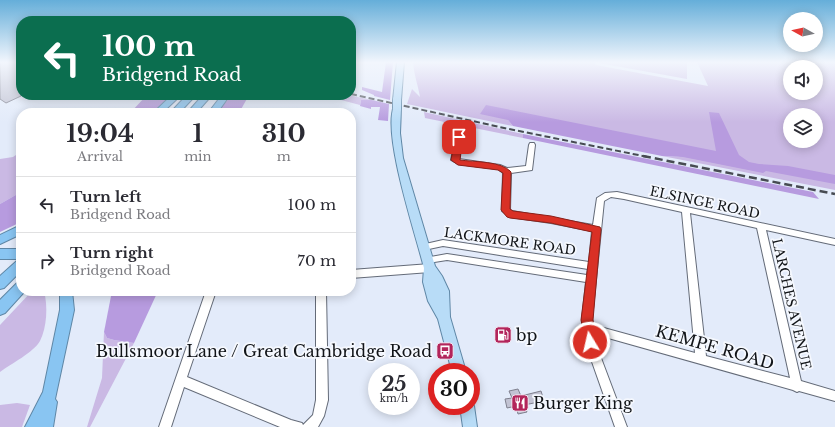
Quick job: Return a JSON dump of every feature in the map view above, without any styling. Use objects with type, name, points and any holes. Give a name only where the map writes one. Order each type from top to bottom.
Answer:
[{"type":"highway","points":[[163,108],[171,100]]},
{"type":"highway","points":[[179,108],[187,100]]},
{"type":"highway","points":[[196,108],[203,100]]},
{"type":"highway","points":[[216,108],[222,100]]},
{"type":"highway","points":[[0,240],[16,232]]},
{"type":"highway","points":[[4,253],[16,254]]},
{"type":"highway","points":[[0,284],[16,268]]},
{"type":"highway","points":[[0,309],[16,292]]},
{"type":"highway","points":[[66,296],[67,310]]},
{"type":"highway","points":[[46,427],[50,394],[67,310],[73,296]]},
{"type":"highway","points":[[33,427],[50,394]]},
{"type":"main road","points":[[399,82],[396,134],[399,158],[429,264],[429,282],[434,301],[444,317],[457,363]]},
{"type":"main road","points":[[468,415],[470,427]]},
{"type":"street","points":[[459,137],[455,160],[458,162],[500,167],[506,171],[529,168],[532,145]]},
{"type":"street","points":[[506,171],[506,210],[510,214],[597,229],[592,266],[587,328],[590,342],[622,427]]},
{"type":"street","name":"ELSINGE ROAD","points":[[597,229],[600,200],[604,196],[612,194],[835,242]]},
{"type":"street","points":[[686,211],[701,359]]},
{"type":"street","name":"LARCHES AVENUE","points":[[761,226],[797,387]]},
{"type":"street","name":"LACKMORE ROAD","points":[[424,247],[443,243],[592,266]]},
{"type":"street","name":"LACKMORE ROAD","points":[[356,273],[429,264],[447,256],[591,279]]},
{"type":"street","points":[[165,427],[210,296]]},
{"type":"street","points":[[308,427],[313,425],[319,416],[322,400],[321,296]]},
{"type":"street","name":"KEMPE ROAD","points":[[587,328],[797,387],[835,396]]},
{"type":"street","points":[[182,380],[291,426],[298,427]]},
{"type":"shaded area","points":[[383,82],[391,82],[390,100],[374,96],[362,90],[362,87],[382,92]]},
{"type":"shaded area","points":[[417,82],[686,82],[708,86],[706,82],[783,82],[783,100],[823,100],[823,82],[835,82],[835,190],[662,156],[683,157],[508,120],[513,126],[407,104],[412,89],[420,97]]},
{"type":"shaded area","points":[[356,97],[372,100],[361,100],[360,105],[341,100],[356,100]]},
{"type":"shaded area","points":[[142,100],[166,100],[157,108],[135,108]]},
{"type":"shaded area","points":[[228,100],[246,100],[242,108],[220,108]]},
{"type":"shaded area","points":[[361,100],[372,100],[389,104],[388,121],[378,120],[380,107],[371,107],[371,109],[360,106]]},
{"type":"shaded area","points":[[486,105],[716,151],[709,112],[719,113],[739,155],[749,162],[788,166],[835,175],[835,184],[766,171],[763,173],[683,157],[662,156],[513,126],[508,120],[480,114]]},
{"type":"shaded area","points":[[424,112],[523,134],[523,138],[425,118]]},
{"type":"shaded area","points":[[523,134],[813,192],[819,199],[523,138]]},
{"type":"shaded area","points":[[16,155],[16,195],[0,204],[0,159],[13,157]]},
{"type":"shaded area","points":[[16,195],[16,224],[0,232],[0,204]]},
{"type":"shaded area","points":[[27,296],[45,296],[46,316],[40,341],[22,358],[0,372],[0,325]]},
{"type":"shaded area","points":[[111,296],[156,296],[134,343],[107,338],[104,332]]},
{"type":"shaded area","points":[[104,332],[107,338],[134,343],[90,427],[87,427],[102,378]]},
{"type":"shaded area","points":[[17,403],[30,405],[22,427],[0,427],[0,405]]},
{"type":"building","points":[[0,82],[16,82],[16,98],[6,103],[0,99]]},
{"type":"building","name":"Burger King","points":[[518,389],[521,396],[541,391],[544,401],[524,405],[527,412],[518,414],[516,406],[507,408],[505,399],[512,398],[509,391]]},
{"type":"railway","points":[[356,95],[504,128],[645,156]]},
{"type":"railway","points":[[645,156],[835,194]]},
{"type":"place","name":"bp","points":[[503,335]]},
{"type":"place","name":"Bullsmoor Lane / Great Cambridge Road","points":[[445,351]]},
{"type":"place","name":"Burger King","points":[[520,403]]},
{"type":"route","points":[[459,137],[455,160],[462,163],[500,167],[507,172],[506,210],[510,214],[597,229],[587,320],[590,342]]}]
